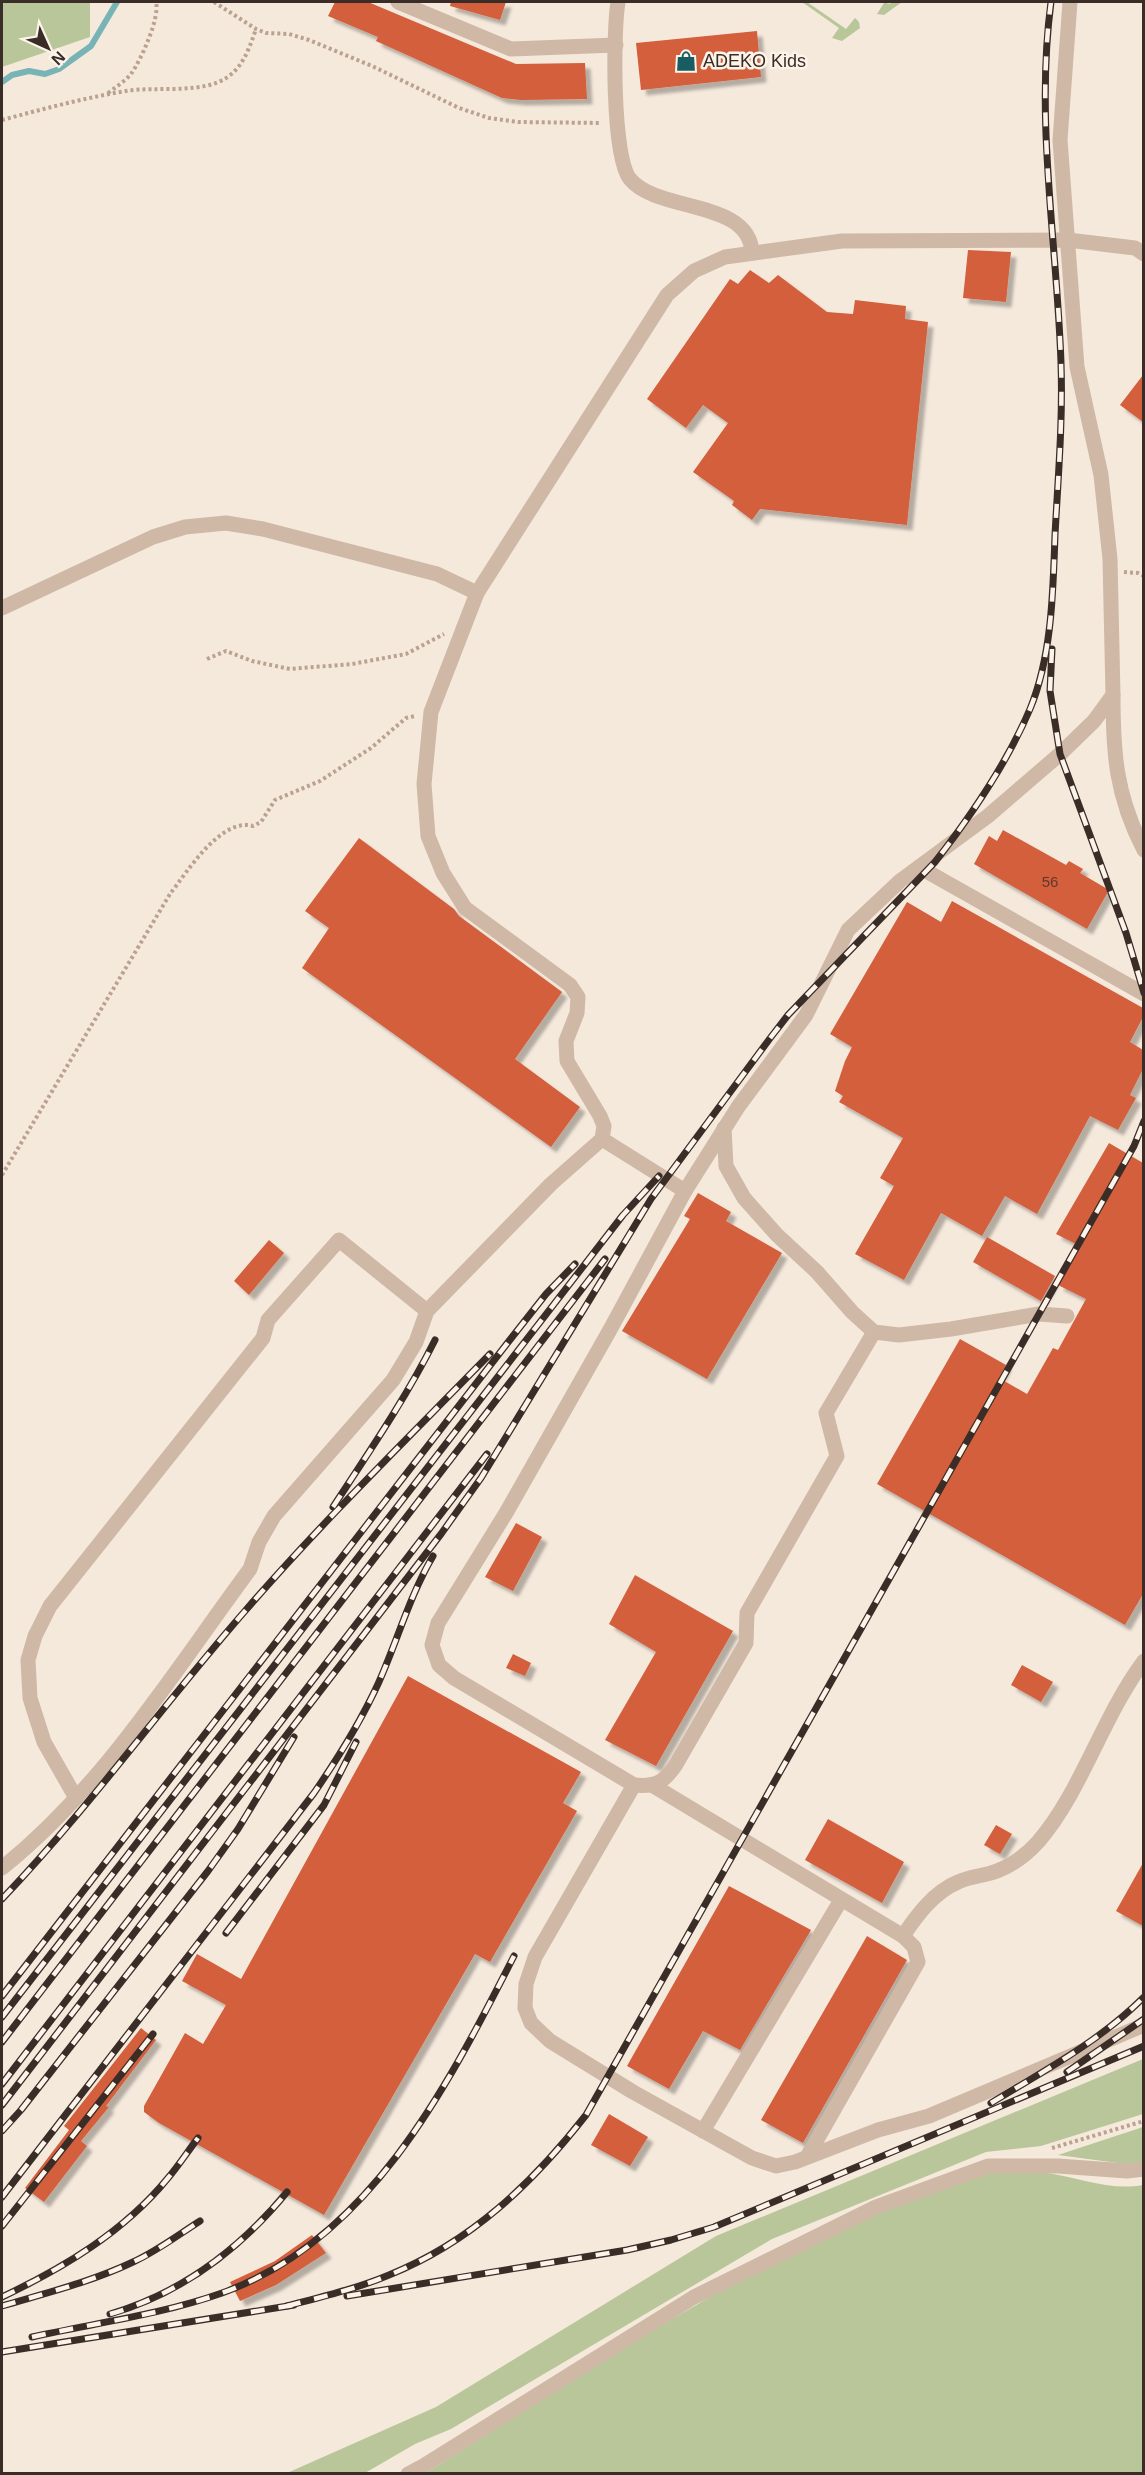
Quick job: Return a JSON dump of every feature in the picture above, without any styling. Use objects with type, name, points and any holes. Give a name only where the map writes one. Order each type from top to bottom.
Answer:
[{"type":"lane","points":[[398,2],[511,49],[616,45]]},
{"type":"lane","points":[[618,2],[617,122],[620,157],[631,180],[654,195],[724,216],[747,231],[752,241],[752,253]]},
{"type":"lane","points":[[1070,2],[1060,140],[1077,367],[1101,475],[1110,559],[1113,746],[1119,787],[1129,821],[1143,850]]},
{"type":"lane","points":[[2,1868],[76,1798],[146,1715],[250,1569],[259,1542],[274,1516],[393,1380],[416,1342],[427,1311],[551,1184],[602,1139],[604,1126],[600,1116],[567,1061],[566,1041],[577,1013],[578,997],[570,985],[465,908],[443,873],[428,836],[424,784],[431,712],[477,593],[667,295],[694,271],[724,257],[842,241],[1068,240],[1135,248],[1143,254]]},
{"type":"lane","points":[[2,608],[153,537],[185,526],[226,523],[263,529],[437,574],[477,593]]},
{"type":"lane","points":[[874,1332],[826,1413],[837,1456],[747,1613],[746,1643],[675,1766],[665,1779],[652,1785],[634,1785],[454,1678],[439,1665],[432,1645],[438,1623],[518,1492],[685,1191],[724,1128],[806,1015],[848,930],[900,881],[988,816],[1060,754],[1094,722],[1113,695]]},
{"type":"lane","points":[[919,867],[1143,994]]},
{"type":"lane","points":[[724,1128],[726,1166],[744,1198],[777,1235],[817,1272],[852,1312],[874,1332],[898,1335],[951,1329],[1039,1314],[1066,1316]]},
{"type":"lane","points":[[602,1139],[685,1191]]},
{"type":"lane","points":[[76,1798],[44,1742],[30,1698],[28,1660],[34,1636],[50,1606],[263,1338],[268,1320],[339,1240],[427,1311]]},
{"type":"lane","points":[[903,1936],[915,1917],[956,1883],[997,1871],[1019,1859],[1037,1843],[1057,1817],[1125,1685],[1143,1661]]},
{"type":"lane","points":[[634,1785],[535,1958],[526,1984],[525,2008],[531,2023],[550,2041],[752,2158],[776,2166],[807,2157],[878,2130],[929,2116],[1143,2025]]},
{"type":"lane","points":[[652,1785],[903,1936],[914,1947],[918,1962],[807,2157]]},
{"type":"lane","points":[[703,2131],[842,1900]]},
{"type":"lane","points":[[408,2474],[694,2297],[876,2207],[988,2166],[1058,2166],[1126,2171],[1143,2169]]},
{"type":"path","points":[[105,95],[130,75],[139,60],[152,28],[156,2]]},
{"type":"path","points":[[214,2],[256,29],[266,33],[289,34],[309,40],[372,66],[459,108],[489,118],[518,122],[617,122]]},
{"type":"path","points":[[2,120],[47,107],[129,90],[206,86],[228,78],[239,66],[249,49],[256,29]]},
{"type":"path","points":[[207,659],[226,651],[252,661],[290,669],[352,664],[405,654],[467,620]]},
{"type":"path","points":[[2,1175],[170,894],[193,864],[222,833],[232,826],[244,823],[253,825],[261,822],[275,800],[320,781],[371,748],[405,717],[431,712]]},
{"type":"path","points":[[1044,2150],[1143,2121]]},
{"type":"green space","points":[[2,2],[90,2],[90,37],[2,67]]},
{"type":"green space","points":[[802,2],[807,2],[846,29],[855,18],[860,28],[842,41],[832,38],[839,28]]},
{"type":"green space","points":[[882,2],[890,4],[902,2],[884,15],[877,14],[884,3]]},
{"type":"green space","points":[[1143,2059],[1143,2114],[1041,2146],[986,2152],[772,2239],[451,2429],[415,2444],[365,2473],[287,2473],[436,2407],[716,2236]]},
{"type":"green space","points":[[1143,2127],[1143,2162],[1125,2164],[1058,2155]]},
{"type":"green space","points":[[986,2172],[1039,2172],[1107,2185],[1143,2185],[1143,2473],[424,2474],[648,2334],[762,2268],[880,2211]]},
{"type":"building","points":[[335,2],[368,2],[516,64],[585,63],[587,99],[502,98],[376,41],[378,37],[328,16]]},
{"type":"building","points":[[451,2],[506,2],[500,20],[450,6]]},
{"type":"building","points":[[757,31],[761,77],[641,90],[636,43]]},
{"type":"building","points":[[968,250],[1011,252],[1006,302],[963,298]]},
{"type":"building","points":[[750,270],[769,283],[778,275],[827,312],[853,314],[855,300],[906,306],[905,319],[928,322],[907,525],[760,509],[752,520],[732,505],[734,501],[693,472],[728,423],[703,405],[686,428],[647,399],[730,279],[738,284]]},
{"type":"building","points":[[1143,375],[1143,422],[1120,405]]},
{"type":"building","points":[[1003,830],[1066,865],[1069,861],[1083,869],[1080,873],[1109,890],[1087,929],[974,864],[989,836],[997,841]]},
{"type":"building","points":[[359,838],[562,992],[515,1059],[580,1107],[551,1147],[302,968],[329,928],[305,911]]},
{"type":"building","points":[[952,901],[1143,1008],[1143,1017],[1130,1042],[1143,1050],[1143,1069],[1130,1095],[1136,1098],[1118,1130],[1090,1116],[1037,1214],[1005,1196],[982,1236],[941,1213],[904,1280],[855,1254],[894,1186],[880,1178],[903,1138],[839,1102],[843,1096],[835,1091],[852,1047],[830,1034],[907,902],[941,922]]},
{"type":"building","points":[[1109,1143],[1143,1163],[1143,1594],[1125,1625],[877,1484],[960,1339],[1006,1365],[999,1378],[1027,1394],[1053,1348],[1058,1350],[1086,1299],[1058,1285],[1080,1246],[1056,1234]]},
{"type":"building","points":[[698,1193],[731,1212],[726,1221],[782,1253],[707,1379],[622,1331],[690,1219],[684,1216]]},
{"type":"building","points":[[987,1237],[1055,1276],[1041,1301],[973,1262]]},
{"type":"building","points":[[269,1240],[284,1253],[249,1295],[234,1281]]},
{"type":"building","points":[[516,1523],[542,1537],[513,1591],[485,1577]]},
{"type":"building","points":[[635,1575],[733,1631],[656,1766],[605,1740],[656,1652],[609,1624]]},
{"type":"building","points":[[513,1654],[531,1663],[525,1676],[506,1668]]},
{"type":"building","points":[[1022,1665],[1053,1682],[1041,1702],[1011,1685]]},
{"type":"building","points":[[408,1676],[581,1772],[563,1803],[577,1811],[490,1962],[475,1954],[324,2215],[159,2123],[144,2112],[144,2106],[185,2033],[203,2044],[226,2005],[182,1981],[197,1954],[241,1979]]},
{"type":"building","points":[[828,1819],[904,1862],[882,1903],[805,1860]]},
{"type":"building","points":[[996,1825],[1012,1834],[1000,1854],[984,1845]]},
{"type":"building","points":[[1143,1863],[1143,1926],[1116,1911]]},
{"type":"building","points":[[729,1886],[811,1930],[740,2050],[703,2031],[669,2089],[627,2066]]},
{"type":"building","points":[[867,1936],[907,1960],[803,2143],[761,2120]]},
{"type":"building","points":[[141,2028],[156,2040],[106,2106],[109,2107],[81,2141],[87,2146],[44,2202],[25,2188],[69,2130],[64,2126]]},
{"type":"building","points":[[609,2114],[648,2137],[630,2166],[591,2145]]},
{"type":"building","points":[[312,2235],[326,2253],[276,2285],[240,2301],[230,2282],[275,2261]]},
{"type":"waterway","points":[[2,82],[12,75],[29,71],[45,74],[59,69],[91,46],[117,2]]},
{"type":"railway","points":[[2,2105],[441,1534],[481,1478],[651,1199],[788,1015],[935,862],[987,788],[1021,729],[1037,689],[1050,623],[1061,427],[1059,318],[1046,137],[1045,92],[1051,2]]},
{"type":"railway","points":[[1052,649],[1050,691],[1060,754],[1126,933],[1144,993]]},
{"type":"railway","points":[[287,2306],[377,2280],[447,2246],[473,2228],[522,2187],[586,2115],[1134,1146],[1144,1121]]},
{"type":"railway","points":[[2,2017],[623,1215],[659,1176]]},
{"type":"railway","points":[[2,2042],[605,1259]]},
{"type":"railway","points":[[2,1996],[509,1341],[546,1294],[575,1264]]},
{"type":"railway","points":[[333,1507],[399,1404],[435,1340]]},
{"type":"railway","points":[[2,1899],[65,1829],[214,1647],[274,1578],[365,1481],[490,1354]]},
{"type":"railway","points":[[2,2084],[487,1454]]},
{"type":"railway","points":[[2,2197],[323,1780],[371,1698],[410,1603],[433,1556]]},
{"type":"railway","points":[[2,2131],[21,2110],[208,1871],[238,1829],[294,1737]]},
{"type":"railway","points":[[226,1933],[324,1805],[356,1742]]},
{"type":"railway","points":[[32,2337],[151,2313],[222,2293],[274,2269],[321,2236],[362,2198],[398,2154],[431,2106],[461,2056],[514,1956]]},
{"type":"railway","points":[[991,2103],[1051,2067],[1109,2028],[1144,1997]]},
{"type":"railway","points":[[1067,2072],[1144,2019]]},
{"type":"railway","points":[[2,2226],[153,2034]]},
{"type":"railway","points":[[347,2296],[627,2250],[714,2227],[1144,2046]]},
{"type":"railway","points":[[2,2297],[70,2261],[112,2232],[151,2197],[198,2138]]},
{"type":"railway","points":[[110,2314],[161,2294],[208,2267],[250,2232],[287,2192]]},
{"type":"railway","points":[[2,2306],[68,2287],[117,2269],[150,2253],[200,2221]]},
{"type":"railway","points":[[2,2352],[294,2305]]},
{"type":"place","name":"ADEKO Kids","points":[[686,61]]}]
